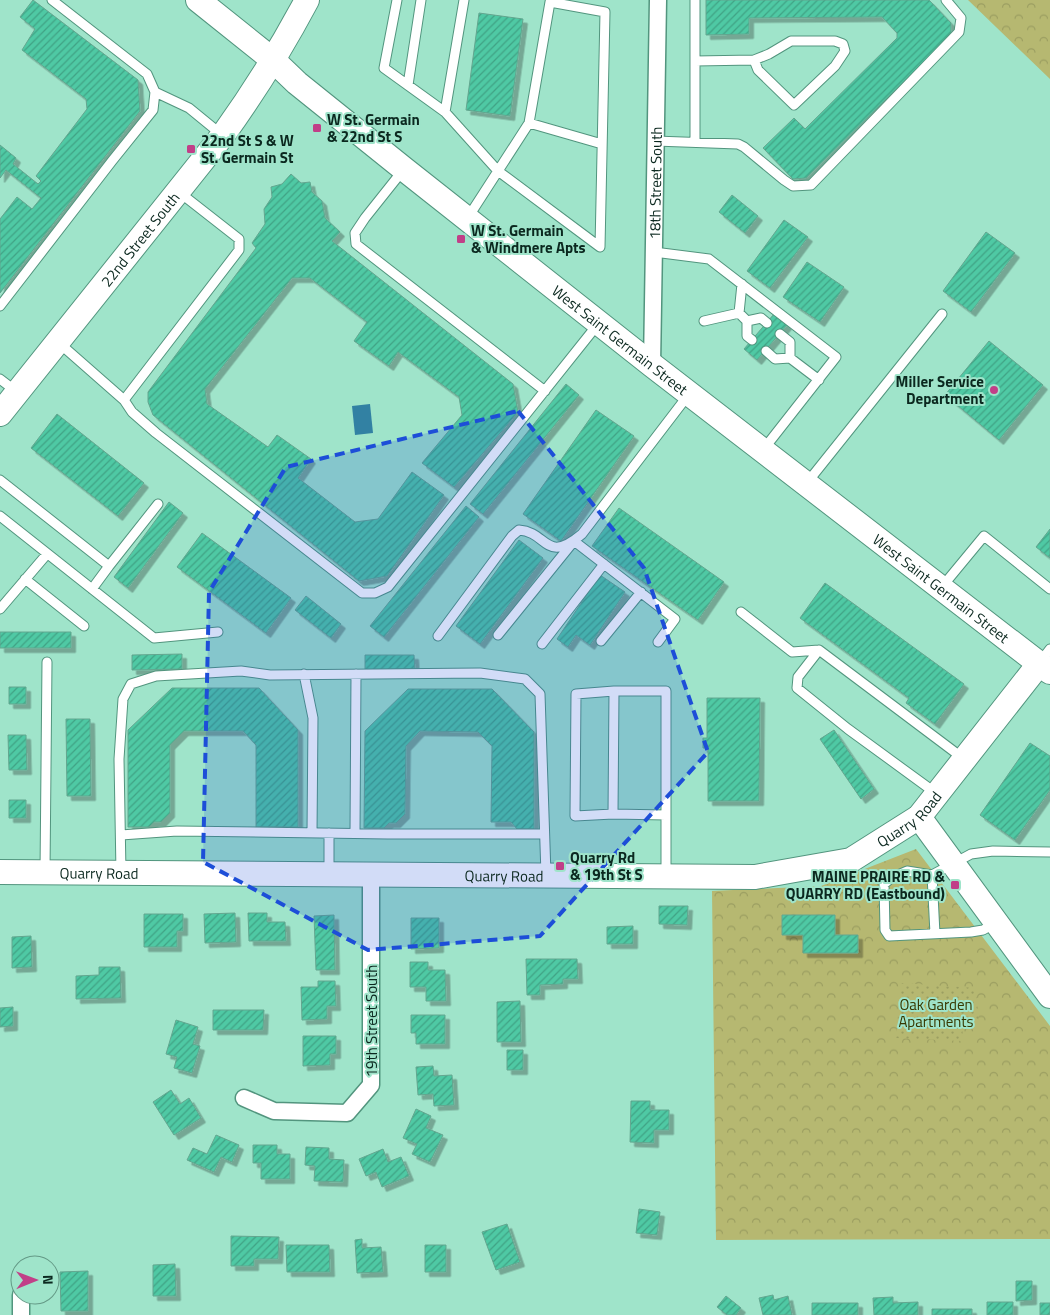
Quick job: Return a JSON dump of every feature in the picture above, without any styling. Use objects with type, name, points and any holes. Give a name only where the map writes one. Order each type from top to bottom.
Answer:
[{"type":"street","name":"West Saint Germain Street","points":[[198,0],[273,60],[297,83],[652,365],[941,588],[1046,662]]},
{"type":"street","name":"22nd Street South","points":[[0,414],[9,386],[58,342],[223,135],[254,92],[307,0]]},
{"type":"street","name":"18th Street South","points":[[652,365],[658,0]]},
{"type":"street","name":"Quarry Road","points":[[0,872],[755,877],[851,860],[919,817],[964,759],[1046,662]]},
{"type":"street","points":[[919,817],[996,923],[1048,989]]},
{"type":"street","name":"19th Street South","points":[[244,1098],[274,1111],[347,1112],[370,1085],[371,874]]},
{"type":"lane","points":[[0,306],[112,161],[154,110],[155,92],[146,74],[52,0]]},
{"type":"lane","points":[[398,0],[384,68],[445,112],[498,171],[600,247],[605,12],[550,2],[529,123],[498,171],[467,219]]},
{"type":"lane","points":[[408,85],[422,0]]},
{"type":"lane","points":[[445,112],[464,0]]},
{"type":"lane","points":[[695,0],[695,142]]},
{"type":"lane","points":[[656,140],[738,144],[793,186],[811,185],[959,32],[961,18],[946,0]]},
{"type":"lane","points":[[695,61],[754,60],[770,54],[791,41],[836,41],[843,44],[845,51],[835,66],[794,105],[758,70],[754,60]]},
{"type":"lane","points":[[155,92],[189,108],[223,135]]},
{"type":"lane","points":[[529,123],[602,144]]},
{"type":"lane","points":[[404,169],[355,233],[356,244],[545,391]]},
{"type":"lane","points":[[124,400],[239,250],[238,239],[179,191]]},
{"type":"lane","points":[[654,252],[709,259],[836,357],[763,451]]},
{"type":"lane","points":[[739,313],[742,284]]},
{"type":"lane","points":[[739,313],[747,321],[747,336],[752,340]]},
{"type":"lane","points":[[704,321],[739,313]]},
{"type":"lane","points":[[806,484],[942,314]]},
{"type":"lane","points":[[747,321],[761,318],[767,323]]},
{"type":"lane","points":[[58,342],[124,400],[132,412],[156,432],[362,593],[376,593],[388,587],[599,323]]},
{"type":"lane","points":[[780,334],[790,342],[790,358]]},
{"type":"lane","points":[[766,351],[775,359],[790,358],[819,380]]},
{"type":"lane","points":[[498,635],[574,541],[582,534],[690,394]]},
{"type":"lane","points":[[0,480],[109,566]]},
{"type":"lane","points":[[92,589],[158,504]]},
{"type":"lane","points":[[0,516],[154,638],[218,632]]},
{"type":"lane","points":[[438,636],[512,536],[519,530],[526,530],[550,547],[558,548],[574,541]]},
{"type":"lane","points":[[941,588],[984,536],[1050,588]]},
{"type":"lane","points":[[574,541],[675,619],[658,642]]},
{"type":"lane","points":[[0,608],[47,554]]},
{"type":"lane","points":[[542,644],[604,564]]},
{"type":"lane","points":[[25,579],[84,626]]},
{"type":"lane","points":[[601,641],[640,592]]},
{"type":"lane","points":[[740,612],[792,652],[819,650],[964,759]]},
{"type":"lane","points":[[819,650],[798,677],[797,688],[848,729],[937,794]]},
{"type":"lane","points":[[45,872],[47,662]]},
{"type":"lane","points":[[121,873],[119,759],[123,699],[131,684],[156,676],[240,671],[270,675],[480,674],[525,679],[540,694],[546,876]]},
{"type":"lane","points":[[304,674],[313,718],[312,833]]},
{"type":"lane","points":[[355,833],[356,674]]},
{"type":"lane","points":[[613,814],[614,691]]},
{"type":"lane","points":[[666,814],[575,816],[576,694],[614,691],[666,691],[666,814],[666,876]]},
{"type":"lane","points":[[121,835],[177,831],[544,834]]},
{"type":"lane","points":[[329,833],[330,874]]},
{"type":"lane","points":[[996,923],[983,930],[970,932],[889,936],[885,930],[884,884],[890,878],[907,871],[932,876],[971,854],[979,852],[1050,852]]},
{"type":"lane","points":[[932,876],[935,934]]},
{"type":"highlighted area","points":[[518,411],[644,568],[708,752],[540,936],[368,950],[203,862],[209,592],[286,467]]},
{"type":"green space","points":[[968,0],[1050,0],[1050,79]]},
{"type":"green space","points":[[916,849],[1050,1026],[1050,1239],[716,1240],[712,891],[821,886]]},
{"type":"green space","name":"Oak Garden Apartments","points":[[901,983],[976,988],[979,1025],[963,1026],[962,1041],[896,1038]]},
{"type":"water","points":[[370,404],[373,433],[355,435],[352,406]]},
{"type":"building","points":[[33,0],[138,80],[140,111],[0,293],[0,219],[17,197],[32,209],[41,198],[6,170],[0,178],[0,145],[16,158],[13,164],[38,184],[41,181],[36,176],[87,109],[86,99],[22,50],[35,29],[20,17]]},
{"type":"building","points":[[706,0],[929,0],[951,23],[951,35],[806,178],[793,179],[763,148],[794,118],[805,129],[897,38],[897,33],[882,17],[749,18],[749,34],[706,35]]},
{"type":"building","points":[[479,13],[523,19],[510,116],[466,110]]},
{"type":"building","points":[[291,174],[301,183],[310,182],[312,192],[322,201],[325,218],[340,232],[332,241],[513,384],[518,412],[454,487],[422,463],[462,415],[459,397],[398,352],[389,366],[354,341],[367,322],[310,278],[292,278],[205,389],[207,404],[268,447],[277,435],[311,459],[298,478],[355,522],[378,519],[412,472],[444,495],[387,576],[359,581],[153,415],[148,402],[148,392],[256,248],[252,243],[265,224],[264,209],[272,197],[271,187],[282,184]]},
{"type":"building","points":[[732,195],[758,216],[745,233],[719,212]]},
{"type":"building","points":[[784,220],[808,237],[770,288],[747,271]]},
{"type":"building","points":[[986,232],[1015,253],[971,312],[943,291]]},
{"type":"building","points":[[807,262],[844,287],[820,322],[783,297]]},
{"type":"building","points":[[774,314],[787,325],[757,360],[744,349]]},
{"type":"building","name":"Miller Service Department","points":[[989,341],[1043,385],[999,440],[945,395]]},
{"type":"building","points":[[566,384],[579,395],[483,514],[470,504]]},
{"type":"building","points":[[596,410],[634,436],[561,541],[523,514]]},
{"type":"building","points":[[57,414],[144,483],[118,516],[31,448]]},
{"type":"building","points":[[169,502],[183,513],[128,588],[114,577]]},
{"type":"building","points":[[466,506],[479,517],[384,637],[370,626]]},
{"type":"building","points":[[619,508],[724,582],[698,620],[592,546]]},
{"type":"building","points":[[1050,529],[1050,558],[1036,547]]},
{"type":"building","points":[[202,533],[291,598],[266,633],[177,567]]},
{"type":"building","points":[[519,540],[543,558],[480,644],[456,626]]},
{"type":"building","points":[[600,575],[625,592],[590,645],[576,635],[568,647],[557,639]]},
{"type":"building","points":[[825,583],[964,684],[935,724],[906,703],[909,698],[800,618]]},
{"type":"building","points":[[306,596],[341,624],[331,638],[295,610]]},
{"type":"building","points":[[0,632],[71,632],[71,648],[0,648]]},
{"type":"building","points":[[182,654],[182,669],[132,670],[132,655]]},
{"type":"building","points":[[365,655],[414,655],[415,672],[365,672]]},
{"type":"building","points":[[9,687],[26,687],[26,704],[9,704]]},
{"type":"building","points":[[172,688],[259,688],[298,730],[298,827],[256,827],[256,745],[243,731],[184,731],[170,745],[170,813],[161,822],[154,822],[149,827],[128,827],[128,730]]},
{"type":"building","points":[[408,689],[492,689],[534,732],[534,829],[517,829],[511,822],[491,822],[492,746],[478,732],[420,731],[406,746],[405,814],[396,823],[389,823],[384,828],[364,828],[365,731]]},
{"type":"building","points":[[707,698],[760,698],[759,801],[708,801],[708,748],[703,748],[703,738],[707,738]]},
{"type":"building","points":[[66,719],[90,719],[91,796],[67,796]]},
{"type":"building","points":[[834,730],[874,789],[861,799],[820,739]]},
{"type":"building","points":[[8,735],[26,735],[27,770],[9,770]]},
{"type":"building","points":[[1030,743],[1050,756],[1050,790],[1015,840],[980,815]]},
{"type":"building","points":[[9,800],[26,800],[26,818],[9,818]]},
{"type":"building","points":[[659,906],[688,906],[687,925],[659,924]]},
{"type":"building","points":[[235,913],[236,942],[205,943],[204,914]]},
{"type":"building","points":[[248,913],[267,913],[267,922],[285,922],[286,941],[249,941]]},
{"type":"building","points":[[144,914],[183,914],[183,931],[177,931],[177,947],[144,947]]},
{"type":"building","points":[[334,915],[335,970],[316,970],[314,916]]},
{"type":"building","points":[[782,915],[835,915],[835,935],[858,935],[858,953],[803,953],[803,935],[782,935]]},
{"type":"building","points":[[411,918],[439,918],[439,948],[411,949]]},
{"type":"building","points":[[633,926],[633,944],[607,944],[607,927]]},
{"type":"building","points":[[31,936],[32,967],[12,968],[12,937]]},
{"type":"building","points":[[526,959],[577,959],[578,979],[563,979],[563,984],[540,985],[540,995],[527,995]]},
{"type":"building","points":[[410,962],[428,962],[428,970],[445,970],[446,1001],[426,1001],[426,987],[410,987]]},
{"type":"building","points":[[99,967],[120,967],[121,998],[76,999],[76,976],[99,975]]},
{"type":"building","points":[[318,981],[335,981],[336,1006],[327,1006],[327,1019],[302,1020],[301,987],[318,987]]},
{"type":"building","points":[[520,1001],[521,1042],[497,1042],[497,1002]]},
{"type":"building","points":[[13,1007],[13,1026],[0,1027],[0,1008]]},
{"type":"building","points":[[213,1010],[264,1010],[263,1030],[213,1030]]},
{"type":"building","points":[[411,1015],[445,1015],[445,1044],[416,1044],[416,1033],[411,1033]]},
{"type":"building","points":[[176,1020],[198,1027],[193,1044],[200,1046],[192,1073],[174,1068],[177,1057],[166,1054]]},
{"type":"building","points":[[303,1036],[336,1036],[336,1054],[330,1054],[330,1065],[303,1066]]},
{"type":"building","points":[[507,1050],[523,1050],[523,1070],[507,1070]]},
{"type":"building","points":[[433,1066],[434,1076],[452,1075],[454,1105],[434,1106],[433,1094],[418,1095],[416,1067]]},
{"type":"building","points":[[171,1090],[180,1104],[189,1098],[201,1118],[174,1135],[153,1102]]},
{"type":"building","points":[[631,1101],[650,1101],[650,1110],[669,1110],[669,1130],[654,1130],[654,1143],[630,1142]]},
{"type":"building","points":[[416,1109],[431,1116],[426,1128],[443,1135],[430,1162],[412,1154],[417,1144],[403,1138]]},
{"type":"building","points":[[216,1135],[239,1145],[232,1162],[221,1157],[214,1172],[187,1160],[193,1148],[207,1154]]},
{"type":"building","points":[[253,1145],[277,1145],[277,1154],[290,1154],[290,1179],[261,1179],[261,1163],[253,1163]]},
{"type":"building","points":[[306,1147],[329,1148],[329,1159],[344,1160],[343,1182],[314,1181],[315,1166],[305,1165]]},
{"type":"building","points":[[383,1149],[388,1162],[401,1157],[409,1176],[382,1187],[376,1172],[366,1176],[359,1159]]},
{"type":"building","points":[[639,1209],[660,1212],[657,1235],[636,1233]]},
{"type":"building","points":[[507,1224],[520,1262],[496,1270],[482,1232]]},
{"type":"building","points":[[231,1236],[279,1237],[278,1259],[254,1259],[254,1266],[231,1266]]},
{"type":"building","points":[[362,1239],[362,1248],[381,1247],[383,1272],[357,1273],[355,1240]]},
{"type":"building","points":[[286,1245],[329,1245],[330,1272],[287,1272]]},
{"type":"building","points":[[425,1245],[446,1245],[446,1272],[425,1272]]},
{"type":"building","points":[[175,1264],[176,1296],[153,1296],[153,1265]]},
{"type":"building","points":[[88,1271],[88,1311],[61,1311],[60,1272]]},
{"type":"building","points":[[1016,1281],[1032,1281],[1032,1300],[1016,1301]]},
{"type":"building","points":[[773,1295],[774,1300],[788,1296],[792,1315],[763,1315],[759,1298]]},
{"type":"building","points":[[726,1296],[741,1308],[736,1315],[727,1315],[717,1307]]},
{"type":"building","points":[[893,1297],[893,1303],[918,1302],[918,1315],[874,1315],[873,1298]]},
{"type":"building","points":[[987,1302],[1013,1302],[1013,1315],[987,1315]]},
{"type":"building","points":[[812,1303],[858,1303],[858,1315],[812,1315]]},
{"type":"building","points":[[1040,1303],[1050,1303],[1050,1315],[1040,1315]]},
{"type":"building","points":[[932,1309],[972,1309],[972,1315],[932,1315]]},
{"type":"place","name":"W St. Germain & 22nd St S","points":[[317,128]]},
{"type":"place","name":"22nd St S & W St. Germain St","points":[[191,149]]},
{"type":"place","name":"W St. Germain & Windmere Apts","points":[[461,239]]},
{"type":"place","name":"Miller Service Department","points":[[994,390]]},
{"type":"place","name":"Quarry Rd & 19th St S","points":[[560,866]]},
{"type":"place","name":"MAINE PRAIRE RD & QUARRY RD (Eastbound)","points":[[955,885]]}]
